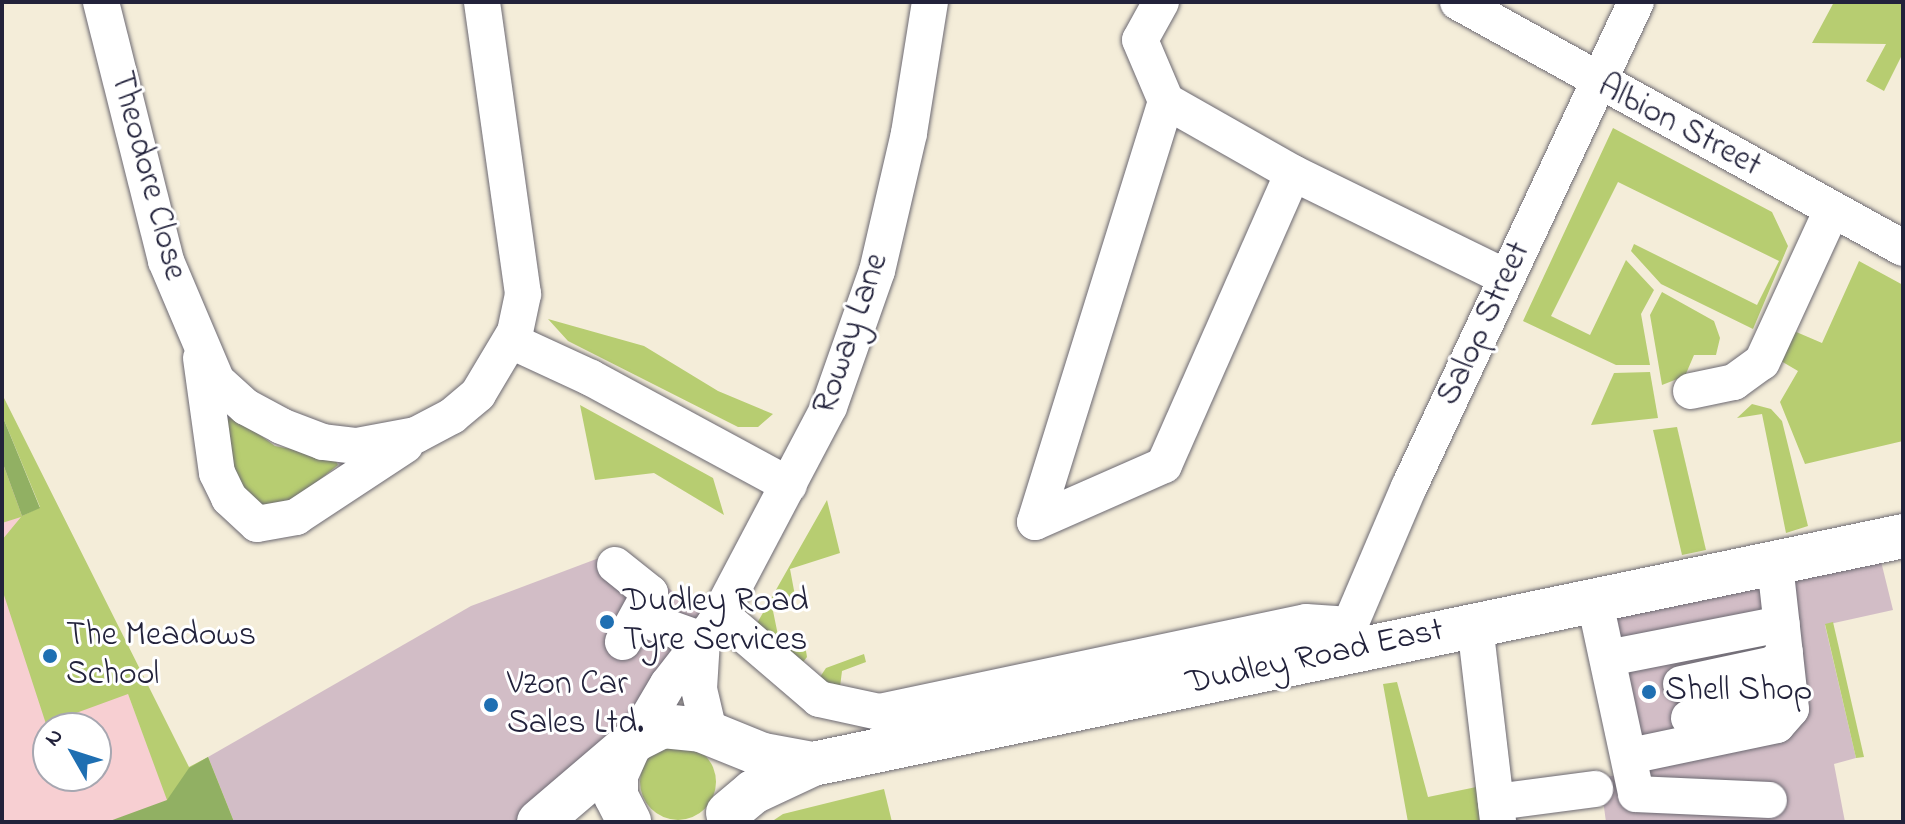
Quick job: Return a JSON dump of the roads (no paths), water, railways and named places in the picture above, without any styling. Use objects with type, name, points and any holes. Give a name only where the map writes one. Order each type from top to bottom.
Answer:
[{"type":"main road","name":"Dudley Road East","points":[[726,818],[753,792],[813,764],[1350,637],[1475,625],[1903,536]]},
{"type":"main road","name":"Dudley Road East","points":[[539,822],[632,744],[663,726],[681,724],[714,738],[813,764]]},
{"type":"main road","name":"Dudley Road East","points":[[714,738],[730,757],[736,786],[726,818]]},
{"type":"main road","points":[[629,822],[616,796],[616,775],[632,744]]},
{"type":"street","name":"Theodore Close","points":[[101,2],[166,261],[200,348],[217,381],[246,407],[323,442],[390,443],[432,427]]},
{"type":"street","name":"Theodore Close","points":[[200,348],[217,473],[229,498],[257,524],[296,517],[478,394],[511,341],[523,294],[482,2]]},
{"type":"street","name":"Roway Lane","points":[[632,744],[711,627],[829,407],[877,271],[909,133],[930,2]]},
{"type":"street","points":[[1161,2],[1140,40],[1166,101],[1293,173],[1505,277]]},
{"type":"street","name":"Albion Street","points":[[1458,2],[1598,83],[1903,248]]},
{"type":"street","name":"Salop Street","points":[[1350,637],[1505,277],[1636,2]]},
{"type":"street","points":[[1166,101],[1035,522],[1164,465],[1293,173]]},
{"type":"street","points":[[1691,391],[1734,382],[1762,362],[1832,210]]},
{"type":"street","points":[[511,341],[591,378],[789,485]]},
{"type":"street","points":[[1688,715],[1777,725],[1791,709],[1775,564]]},
{"type":"street","points":[[615,565],[650,593],[631,629],[711,627]]},
{"type":"street","points":[[1595,602],[1636,794],[1769,800]]},
{"type":"street","name":"Dudley Road East","points":[[711,627],[819,699],[879,712],[1306,622],[1350,637]]},
{"type":"street","points":[[1475,625],[1497,812],[1595,789]]},
{"type":"street","name":"Roway Lane","points":[[711,627],[699,689],[714,738]]},
{"type":"street","points":[[1608,658],[1672,646],[1785,654]]},
{"type":"street","points":[[1672,646],[1688,715]]},
{"type":"street","points":[[1630,756],[1785,654]]},
{"type":"place","name":"Dudley Road Tyre Services","points":[[607,622]]},
{"type":"place","name":"The Meadows School","points":[[50,656]]},
{"type":"place","name":"Shell Shop","points":[[1649,692]]},
{"type":"place","name":"Vzon Car Sales Ltd.","points":[[491,705]]}]
